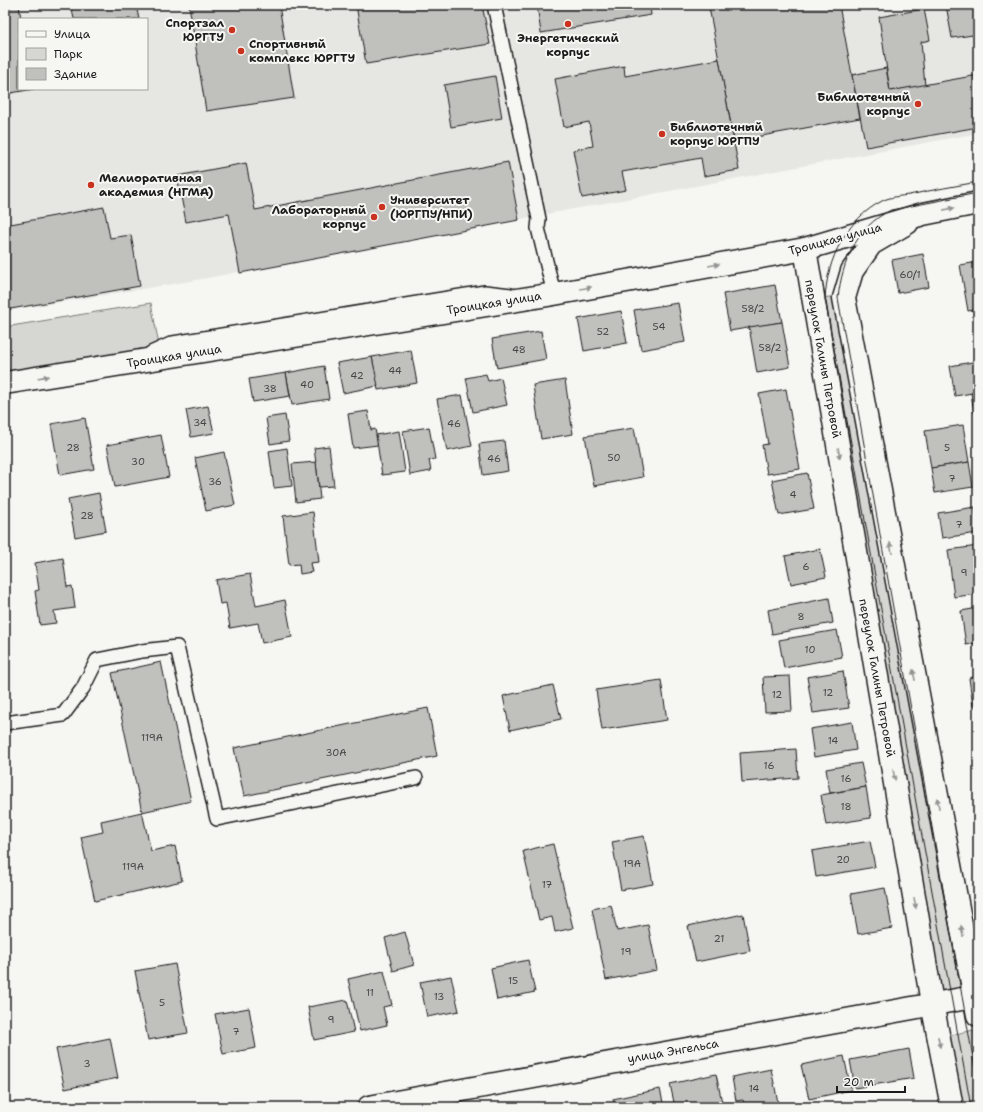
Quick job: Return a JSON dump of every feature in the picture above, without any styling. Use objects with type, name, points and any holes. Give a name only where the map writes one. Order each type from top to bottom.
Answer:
[{"type":"street","name":"Троицкая улица","points":[[5,383],[544,295],[805,249],[924,214],[978,203]]},
{"type":"street","points":[[924,214],[871,244],[852,271],[844,298],[977,1003]]},
{"type":"street","name":"переулок Галины Петровой","points":[[805,249],[932,1003],[952,1107]]},
{"type":"street","name":"улица Энгельса","points":[[369,1107],[932,1003],[977,1003]]},
{"type":"lane","points":[[494,5],[539,219],[538,228],[544,295]]},
{"type":"lane","points":[[5,723],[63,715],[83,688],[97,660],[142,651],[177,647],[217,819],[416,778]]},
{"type":"shaded area","name":"Университет (ЮРГПУ/НПИ)","points":[[5,5],[978,5],[978,133],[191,281],[5,311]]},
{"type":"green space","points":[[840,296],[966,989],[940,994],[820,298]]},
{"type":"green space","points":[[151,303],[159,345],[137,357],[5,378],[5,327]]},
{"type":"green space","points":[[974,1030],[978,1053],[978,1107],[959,1107],[946,1036]]},
{"type":"building","points":[[5,5],[19,5],[21,18],[18,18],[18,90],[28,90],[5,94]]},
{"type":"building","points":[[71,5],[136,5],[139,18],[74,18]]},
{"type":"building","name":"Спортивный комплекс ЮРГТУ","points":[[189,5],[279,5],[294,98],[206,111]]},
{"type":"building","points":[[356,5],[482,5],[490,44],[366,64]]},
{"type":"building","name":"Энергетический корпус","points":[[537,5],[650,5],[651,15],[541,33]]},
{"type":"building","points":[[720,5],[839,5],[860,118],[734,141],[709,7]]},
{"type":"building","points":[[946,5],[978,5],[978,61],[973,35],[952,38]]},
{"type":"building","points":[[924,9],[930,40],[921,42],[925,86],[890,91],[879,17]]},
{"type":"building","name":"Библиотечный корпус ЮРГПУ","points":[[719,59],[739,170],[704,176],[701,158],[622,172],[626,190],[582,198],[573,150],[593,146],[589,122],[564,127],[555,79],[624,66],[625,76]]},
{"type":"building","name":"Библиотечный корпус","points":[[886,68],[890,91],[978,75],[978,127],[866,147],[852,75]]},
{"type":"building","points":[[495,76],[502,118],[451,127],[444,85]]},
{"type":"building","name":"Лабораторный корпус","points":[[508,162],[519,220],[240,273],[229,214],[186,222],[177,176],[246,163],[255,210]]},
{"type":"building","points":[[104,207],[110,238],[131,235],[140,286],[5,310],[5,225]]},
{"type":"building","points":[[923,254],[929,287],[898,293],[892,260]]},
{"type":"building","points":[[978,262],[978,309],[968,311],[960,265]]},
{"type":"building","points":[[775,285],[782,322],[730,331],[723,294]]},
{"type":"building","points":[[678,303],[685,342],[641,350],[634,310]]},
{"type":"building","points":[[621,311],[627,343],[584,351],[578,319]]},
{"type":"building","points":[[782,322],[790,367],[757,373],[749,327]]},
{"type":"building","points":[[541,331],[546,359],[497,368],[492,339]]},
{"type":"building","points":[[411,350],[417,383],[378,390],[372,357]]},
{"type":"building","points":[[372,357],[378,386],[343,393],[337,363]]},
{"type":"building","points":[[978,361],[978,392],[955,396],[950,366]]},
{"type":"building","points":[[324,366],[329,399],[292,405],[286,373]]},
{"type":"building","points":[[286,373],[290,396],[253,402],[249,379]]},
{"type":"building","points":[[486,374],[488,381],[501,378],[507,405],[473,412],[466,378]]},
{"type":"building","points":[[565,380],[573,434],[541,439],[533,385]]},
{"type":"building","points":[[786,389],[800,469],[767,474],[762,445],[768,444],[759,394]]},
{"type":"building","points":[[978,392],[978,412],[974,413],[971,393]]},
{"type":"building","points":[[462,395],[472,446],[447,451],[437,399]]},
{"type":"building","points":[[208,406],[214,433],[191,437],[186,410]]},
{"type":"building","points":[[368,411],[371,430],[375,429],[378,445],[353,448],[348,414]]},
{"type":"building","points":[[285,415],[289,441],[270,444],[266,418]]},
{"type":"building","points":[[85,418],[94,469],[60,475],[51,424]]},
{"type":"building","points":[[963,425],[969,462],[931,468],[925,431]]},
{"type":"building","points":[[429,427],[435,459],[429,460],[431,471],[410,475],[403,431]]},
{"type":"building","points":[[634,428],[643,477],[594,486],[585,436]]},
{"type":"building","points":[[399,431],[405,472],[382,475],[376,435]]},
{"type":"building","points":[[161,435],[169,477],[115,487],[107,445]]},
{"type":"building","points":[[504,441],[508,471],[483,475],[479,444]]},
{"type":"building","points":[[329,446],[334,486],[319,487],[314,448]]},
{"type":"building","points":[[287,448],[292,486],[274,488],[269,451]]},
{"type":"building","points":[[5,451],[9,474],[5,475]]},
{"type":"building","points":[[224,452],[235,505],[206,511],[195,458]]},
{"type":"building","points":[[316,462],[320,499],[296,502],[292,464]]},
{"type":"building","points":[[969,462],[973,487],[935,493],[931,468]]},
{"type":"building","points":[[807,473],[814,509],[779,515],[772,480]]},
{"type":"building","points":[[99,493],[106,531],[75,537],[68,499]]},
{"type":"building","points":[[975,507],[976,515],[978,515],[978,533],[942,538],[938,513]]},
{"type":"building","points":[[313,512],[319,562],[310,563],[312,572],[300,574],[299,564],[289,565],[283,516]]},
{"type":"building","points":[[978,546],[978,594],[954,597],[948,550]]},
{"type":"building","points":[[820,549],[826,577],[791,584],[785,556]]},
{"type":"building","points":[[63,558],[67,587],[72,586],[75,608],[54,611],[56,623],[40,625],[35,591],[39,590],[35,563]]},
{"type":"building","points":[[250,574],[256,606],[285,600],[292,637],[262,643],[258,623],[230,628],[226,603],[220,604],[216,580]]},
{"type":"building","points":[[829,598],[833,623],[772,634],[768,610]]},
{"type":"building","points":[[978,608],[978,643],[966,645],[961,611]]},
{"type":"building","points":[[837,630],[842,657],[784,668],[779,640]]},
{"type":"building","points":[[161,662],[191,801],[142,812],[112,673]]},
{"type":"building","points":[[843,671],[849,708],[813,713],[807,677]]},
{"type":"building","points":[[790,676],[792,711],[765,712],[763,677]]},
{"type":"building","points":[[978,676],[978,707],[973,707],[969,678]]},
{"type":"building","points":[[661,680],[667,720],[602,730],[596,690]]},
{"type":"building","points":[[553,685],[561,719],[510,730],[503,696]]},
{"type":"building","points":[[428,708],[437,756],[244,796],[234,748]]},
{"type":"building","points":[[852,722],[856,750],[814,757],[810,729]]},
{"type":"building","points":[[796,749],[798,778],[742,782],[740,753]]},
{"type":"building","points":[[861,763],[866,787],[830,793],[826,769]]},
{"type":"building","points":[[866,787],[871,818],[826,825],[821,795]]},
{"type":"building","points":[[142,812],[151,851],[175,846],[182,881],[95,901],[81,837],[103,832],[101,821]]},
{"type":"building","points":[[644,836],[653,884],[621,890],[612,842]]},
{"type":"building","points":[[870,841],[875,867],[816,877],[812,851]]},
{"type":"building","points":[[553,844],[573,928],[555,932],[552,917],[539,920],[523,851]]},
{"type":"building","points":[[885,888],[892,928],[858,934],[851,894]]},
{"type":"building","points":[[611,905],[617,931],[648,925],[657,970],[606,980],[592,909]]},
{"type":"building","points":[[743,914],[750,951],[696,962],[688,926]]},
{"type":"building","points":[[405,932],[414,965],[393,971],[385,938]]},
{"type":"building","points":[[528,960],[535,992],[497,1000],[491,968]]},
{"type":"building","points":[[175,964],[188,1033],[148,1040],[135,971]]},
{"type":"building","points":[[384,971],[392,1005],[383,1007],[387,1025],[360,1031],[348,979]]},
{"type":"building","points":[[451,976],[459,1011],[427,1017],[420,982]]},
{"type":"building","points":[[347,1000],[354,1032],[314,1040],[308,1007]]},
{"type":"building","points":[[249,1008],[256,1048],[223,1054],[215,1014]]},
{"type":"building","points":[[110,1038],[118,1078],[65,1089],[56,1049]]},
{"type":"building","points":[[909,1049],[914,1078],[855,1088],[850,1060]]},
{"type":"building","points":[[844,1056],[851,1090],[809,1099],[801,1065]]},
{"type":"building","points":[[771,1069],[779,1107],[745,1107],[743,1100],[736,1101],[732,1077]]},
{"type":"building","points":[[716,1074],[723,1107],[675,1107],[670,1084]]},
{"type":"building","points":[[660,1089],[664,1107],[615,1107],[613,1099]]},
{"type":"tram line","points":[[971,1107],[825,299],[834,255],[849,230],[869,209],[882,201],[892,198],[978,182]]},
{"type":"tram line","points":[[978,193],[891,210],[879,217],[860,235],[853,246],[843,271],[838,298],[978,1086]]},
{"type":"place","name":"Энергетический корпус","points":[[568,24]]},
{"type":"place","name":"Спортзал ЮРГТУ","points":[[232,30]]},
{"type":"place","name":"Спортивный комплекс ЮРГТУ","points":[[241,51]]},
{"type":"place","name":"Библиотечный корпус","points":[[918,104]]},
{"type":"place","name":"Библиотечный корпус ЮРГПУ","points":[[662,134]]},
{"type":"place","name":"Мелиоративная академия (НГМА)","points":[[91,185]]},
{"type":"place","name":"Университет (ЮРГПУ/НПИ)","points":[[382,207]]},
{"type":"place","name":"Лабораторный корпус","points":[[374,217]]}]
